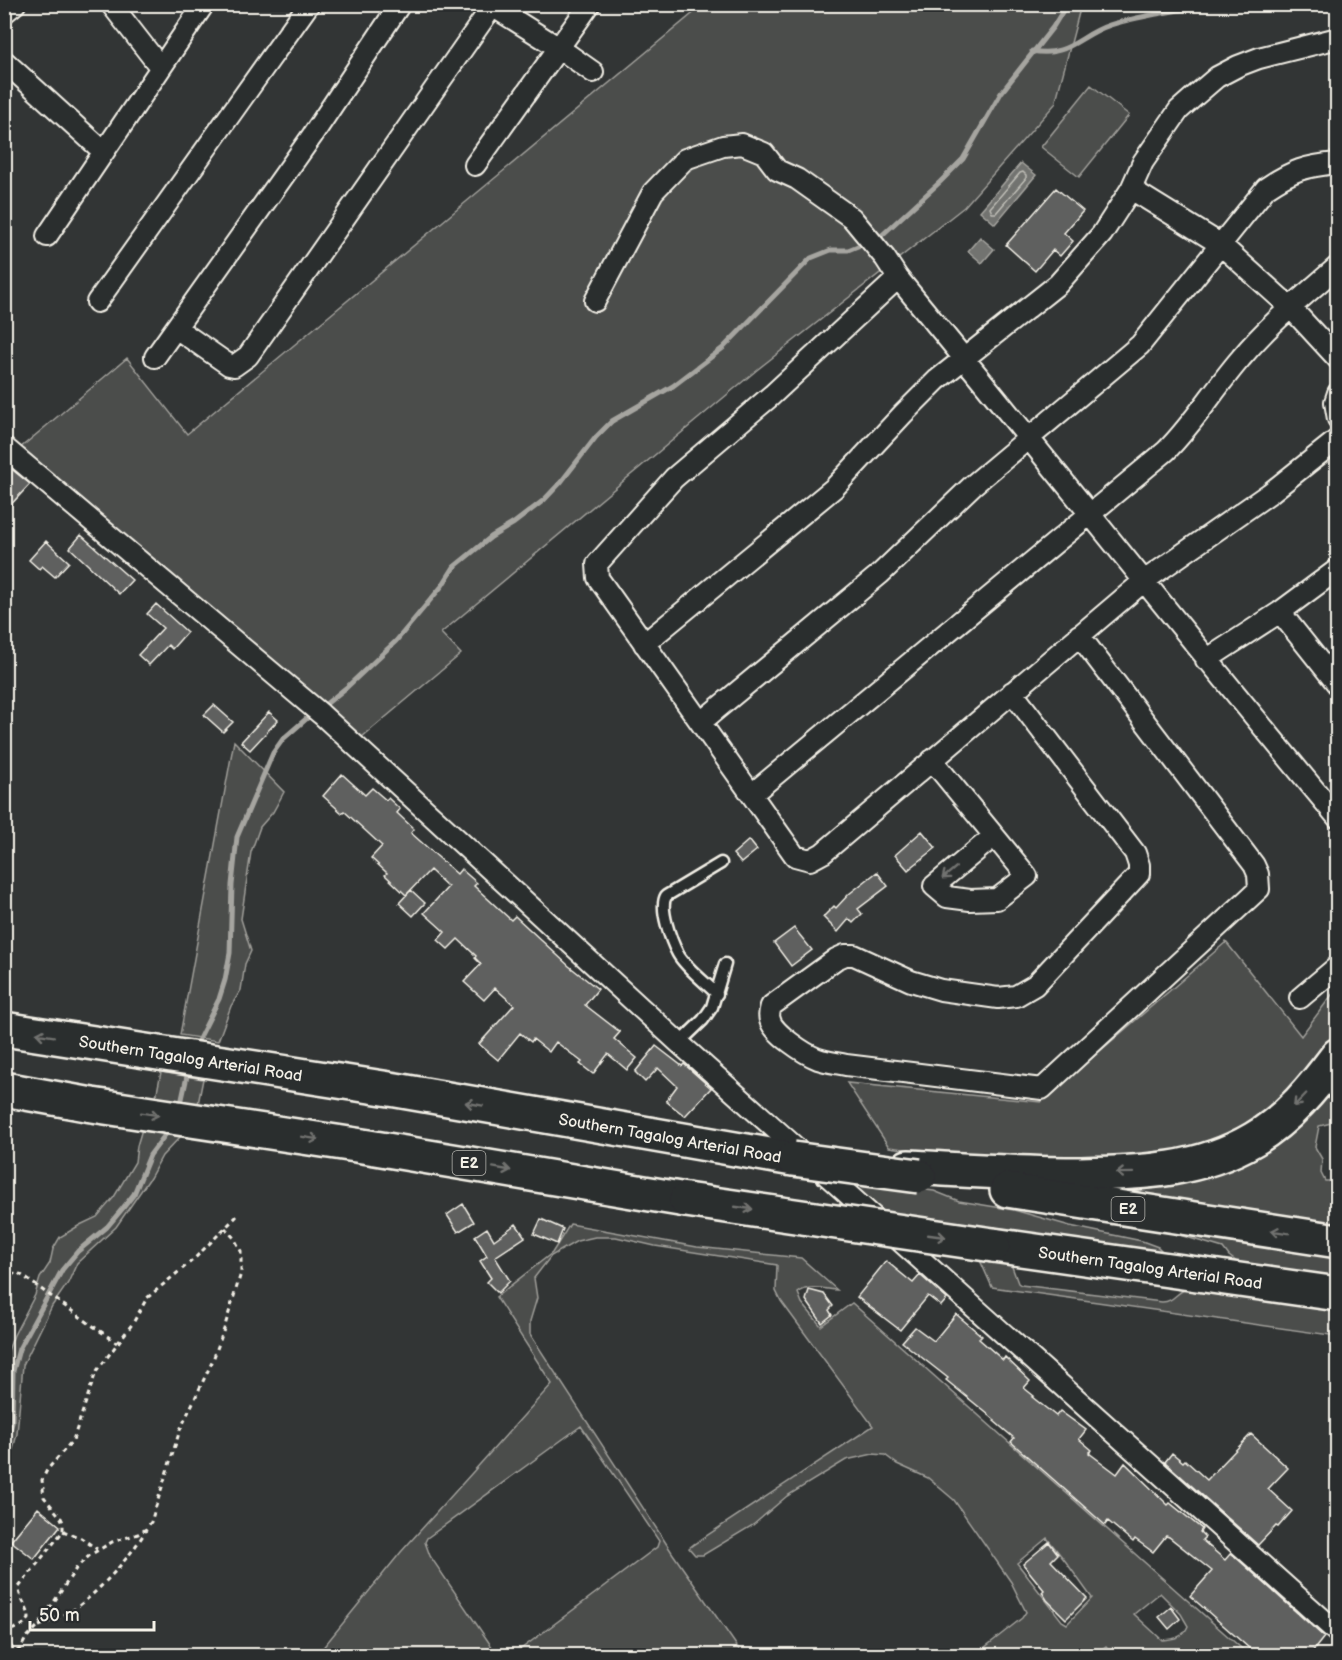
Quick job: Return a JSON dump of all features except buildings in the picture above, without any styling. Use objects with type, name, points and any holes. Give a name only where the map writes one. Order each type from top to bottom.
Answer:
[{"type":"highway","name":"Southern Tagalog Arterial Road","points":[[4,1029],[396,1090],[793,1159],[914,1172],[1338,1241]]},
{"type":"highway","points":[[914,1172],[1136,1173],[1179,1167],[1208,1160],[1254,1139],[1332,1076]]},
{"type":"highway","name":"Southern Tagalog Arterial Road","points":[[4,1089],[686,1200],[1338,1294]]},
{"type":"street","points":[[4,13],[15,4]]},
{"type":"street","points":[[111,4],[160,67]]},
{"type":"street","points":[[47,236],[204,4]]},
{"type":"street","points":[[97,302],[309,4]]},
{"type":"street","points":[[155,357],[312,136],[400,4]]},
{"type":"street","points":[[475,165],[590,4]]},
{"type":"street","points":[[176,328],[229,365],[234,366],[248,356],[492,5],[593,72]]},
{"type":"street","points":[[644,644],[834,488],[916,400],[963,358],[1058,284],[1102,234],[1131,189],[1143,162],[1179,110],[1217,77],[1259,58],[1338,38]]},
{"type":"street","points":[[4,61],[104,152]]},
{"type":"street","points":[[595,301],[653,192],[685,159],[723,146],[742,144],[764,153],[777,170],[797,179],[852,218],[1206,660],[1338,818]]},
{"type":"street","points":[[702,722],[880,573],[973,485],[1028,437],[1140,345],[1266,188],[1288,173],[1309,166],[1338,163]]},
{"type":"street","points":[[1131,189],[1220,244],[1291,308],[1338,359]]},
{"type":"street","points":[[752,794],[1166,452],[1182,435],[1240,359],[1291,308],[1338,266]]},
{"type":"street","points":[[898,278],[772,395],[674,478],[597,564],[598,578],[795,856],[810,860],[824,853],[1144,581],[1270,493],[1338,439]]},
{"type":"street","points":[[1338,393],[1335,402],[1338,419]]},
{"type":"street","points":[[4,447],[315,709],[679,1043],[1338,1633]]},
{"type":"street","points":[[1206,660],[1280,612],[1338,569]]},
{"type":"street","points":[[1280,612],[1338,685]]},
{"type":"street","points":[[1012,692],[1135,853],[1139,874],[1035,985],[1016,996],[998,998],[941,990],[911,981],[854,955],[845,955],[836,959],[771,1006],[769,1013],[774,1028],[803,1051],[819,1059],[846,1065],[1042,1089],[1258,890],[1258,874],[1254,865],[1079,635]]},
{"type":"street","points":[[932,760],[994,836]]},
{"type":"street","points":[[1300,998],[1338,966]]},
{"type":"lane","points":[[717,994],[678,954],[663,912],[662,902],[666,896],[721,863]]},
{"type":"lane","points":[[679,1043],[704,1020],[712,1007],[725,964]]},
{"type":"path","points":[[20,1656],[4,1636],[29,1619],[18,1591],[19,1587],[63,1531],[61,1518],[44,1497],[42,1480],[47,1470],[73,1440],[92,1381],[147,1298],[194,1259],[237,1216]]},
{"type":"path","points":[[38,1626],[62,1616],[84,1601],[116,1569],[142,1537],[155,1512],[180,1430],[213,1360],[241,1273],[241,1251],[225,1228]]},
{"type":"path","points":[[4,1311],[15,1272],[72,1309],[118,1343]]},
{"type":"path","points":[[17,1651],[38,1626],[78,1567],[97,1549],[146,1529]]},
{"type":"path","points":[[63,1531],[81,1538],[97,1549]]},
{"type":"shaded area","points":[[703,5],[1081,5],[1055,104],[964,207],[758,369],[441,633],[461,654],[356,742],[19,449],[127,358],[187,434]]},
{"type":"shaded area","points":[[1091,85],[1129,115],[1079,177],[1041,147]]},
{"type":"shaded area","points":[[234,741],[284,792],[273,812],[260,827],[251,852],[241,919],[251,951],[245,964],[241,990],[231,1006],[218,1041],[180,1035]]},
{"type":"shaded area","points":[[1226,942],[1301,1036],[1337,988],[1337,1043],[1293,1092],[1232,1137],[1132,1163],[978,1159],[889,1147],[847,1083],[1041,1102]]},
{"type":"shaded area","points":[[161,1072],[203,1079],[198,1104],[156,1097]]},
{"type":"shaded area","points":[[1326,1095],[1337,1109],[1337,1119],[1319,1126],[1315,1147],[1322,1159],[1321,1173],[1325,1181],[1332,1181],[1337,1173],[1337,1226],[1085,1189],[1127,1181]]},
{"type":"shaded area","points":[[142,1129],[181,1136],[162,1156],[150,1178],[116,1227],[77,1263],[68,1283],[52,1306],[23,1365],[17,1434],[5,1471],[5,1358],[14,1335],[35,1295],[40,1278],[50,1263],[53,1249],[60,1237],[97,1217],[114,1197],[135,1162]]},
{"type":"shaded area","points":[[840,1179],[934,1191],[959,1201],[1014,1210],[1070,1226],[1142,1241],[1162,1251],[1149,1253],[1007,1229],[871,1210]]},
{"type":"shaded area","points":[[570,1224],[697,1247],[801,1258],[837,1290],[812,1288],[798,1293],[802,1303],[821,1326],[852,1303],[1249,1655],[1113,1655],[1106,1646],[1094,1655],[975,1655],[1022,1618],[1026,1612],[1011,1582],[954,1500],[928,1478],[897,1464],[885,1455],[873,1454],[846,1460],[787,1496],[753,1525],[703,1555],[695,1555],[689,1548],[694,1544],[873,1426],[781,1301],[776,1291],[777,1265],[655,1246],[616,1237],[595,1237],[577,1241],[551,1256],[534,1278],[537,1298],[530,1321],[530,1334],[673,1554],[743,1655],[513,1655],[657,1547],[659,1541],[581,1426],[427,1538],[425,1542],[430,1556],[492,1647],[503,1655],[317,1655],[401,1552],[552,1384],[496,1297],[552,1253]],"holes":[[[1047,1538],[1092,1598],[1067,1624],[1062,1621],[1017,1563]],[[1160,1593],[1181,1614],[1188,1626],[1178,1637],[1162,1640],[1134,1614]]]},
{"type":"shaded area","points":[[1166,1231],[1337,1251],[1337,1281],[1241,1265],[1223,1248]]},
{"type":"shaded area","points":[[979,1258],[1011,1264],[1018,1283],[1021,1285],[1162,1302],[1170,1300],[1187,1289],[1337,1311],[1337,1336],[992,1287]]},
{"type":"water","points":[[1021,163],[1036,175],[995,224],[980,211]]},
{"type":"water","points":[[980,237],[994,249],[982,263],[968,251]]},
{"type":"waterway","points":[[321,708],[396,641],[442,586],[454,567],[491,537],[544,500],[612,421],[673,386],[723,348],[811,258],[831,250],[848,250],[880,237],[940,182],[963,159],[1001,93],[1053,27],[1067,4]]},
{"type":"waterway","points":[[1032,51],[1055,51],[1110,25],[1211,4]]},
{"type":"waterway","points":[[195,1047],[219,999],[225,980],[230,953],[232,885],[237,837],[273,753],[283,739],[313,713]]},
{"type":"waterway","points":[[180,1108],[189,1067]]},
{"type":"waterway","points":[[4,1448],[12,1423],[13,1371],[19,1349],[62,1270],[78,1251],[107,1227],[134,1194],[150,1155],[171,1127]]}]
